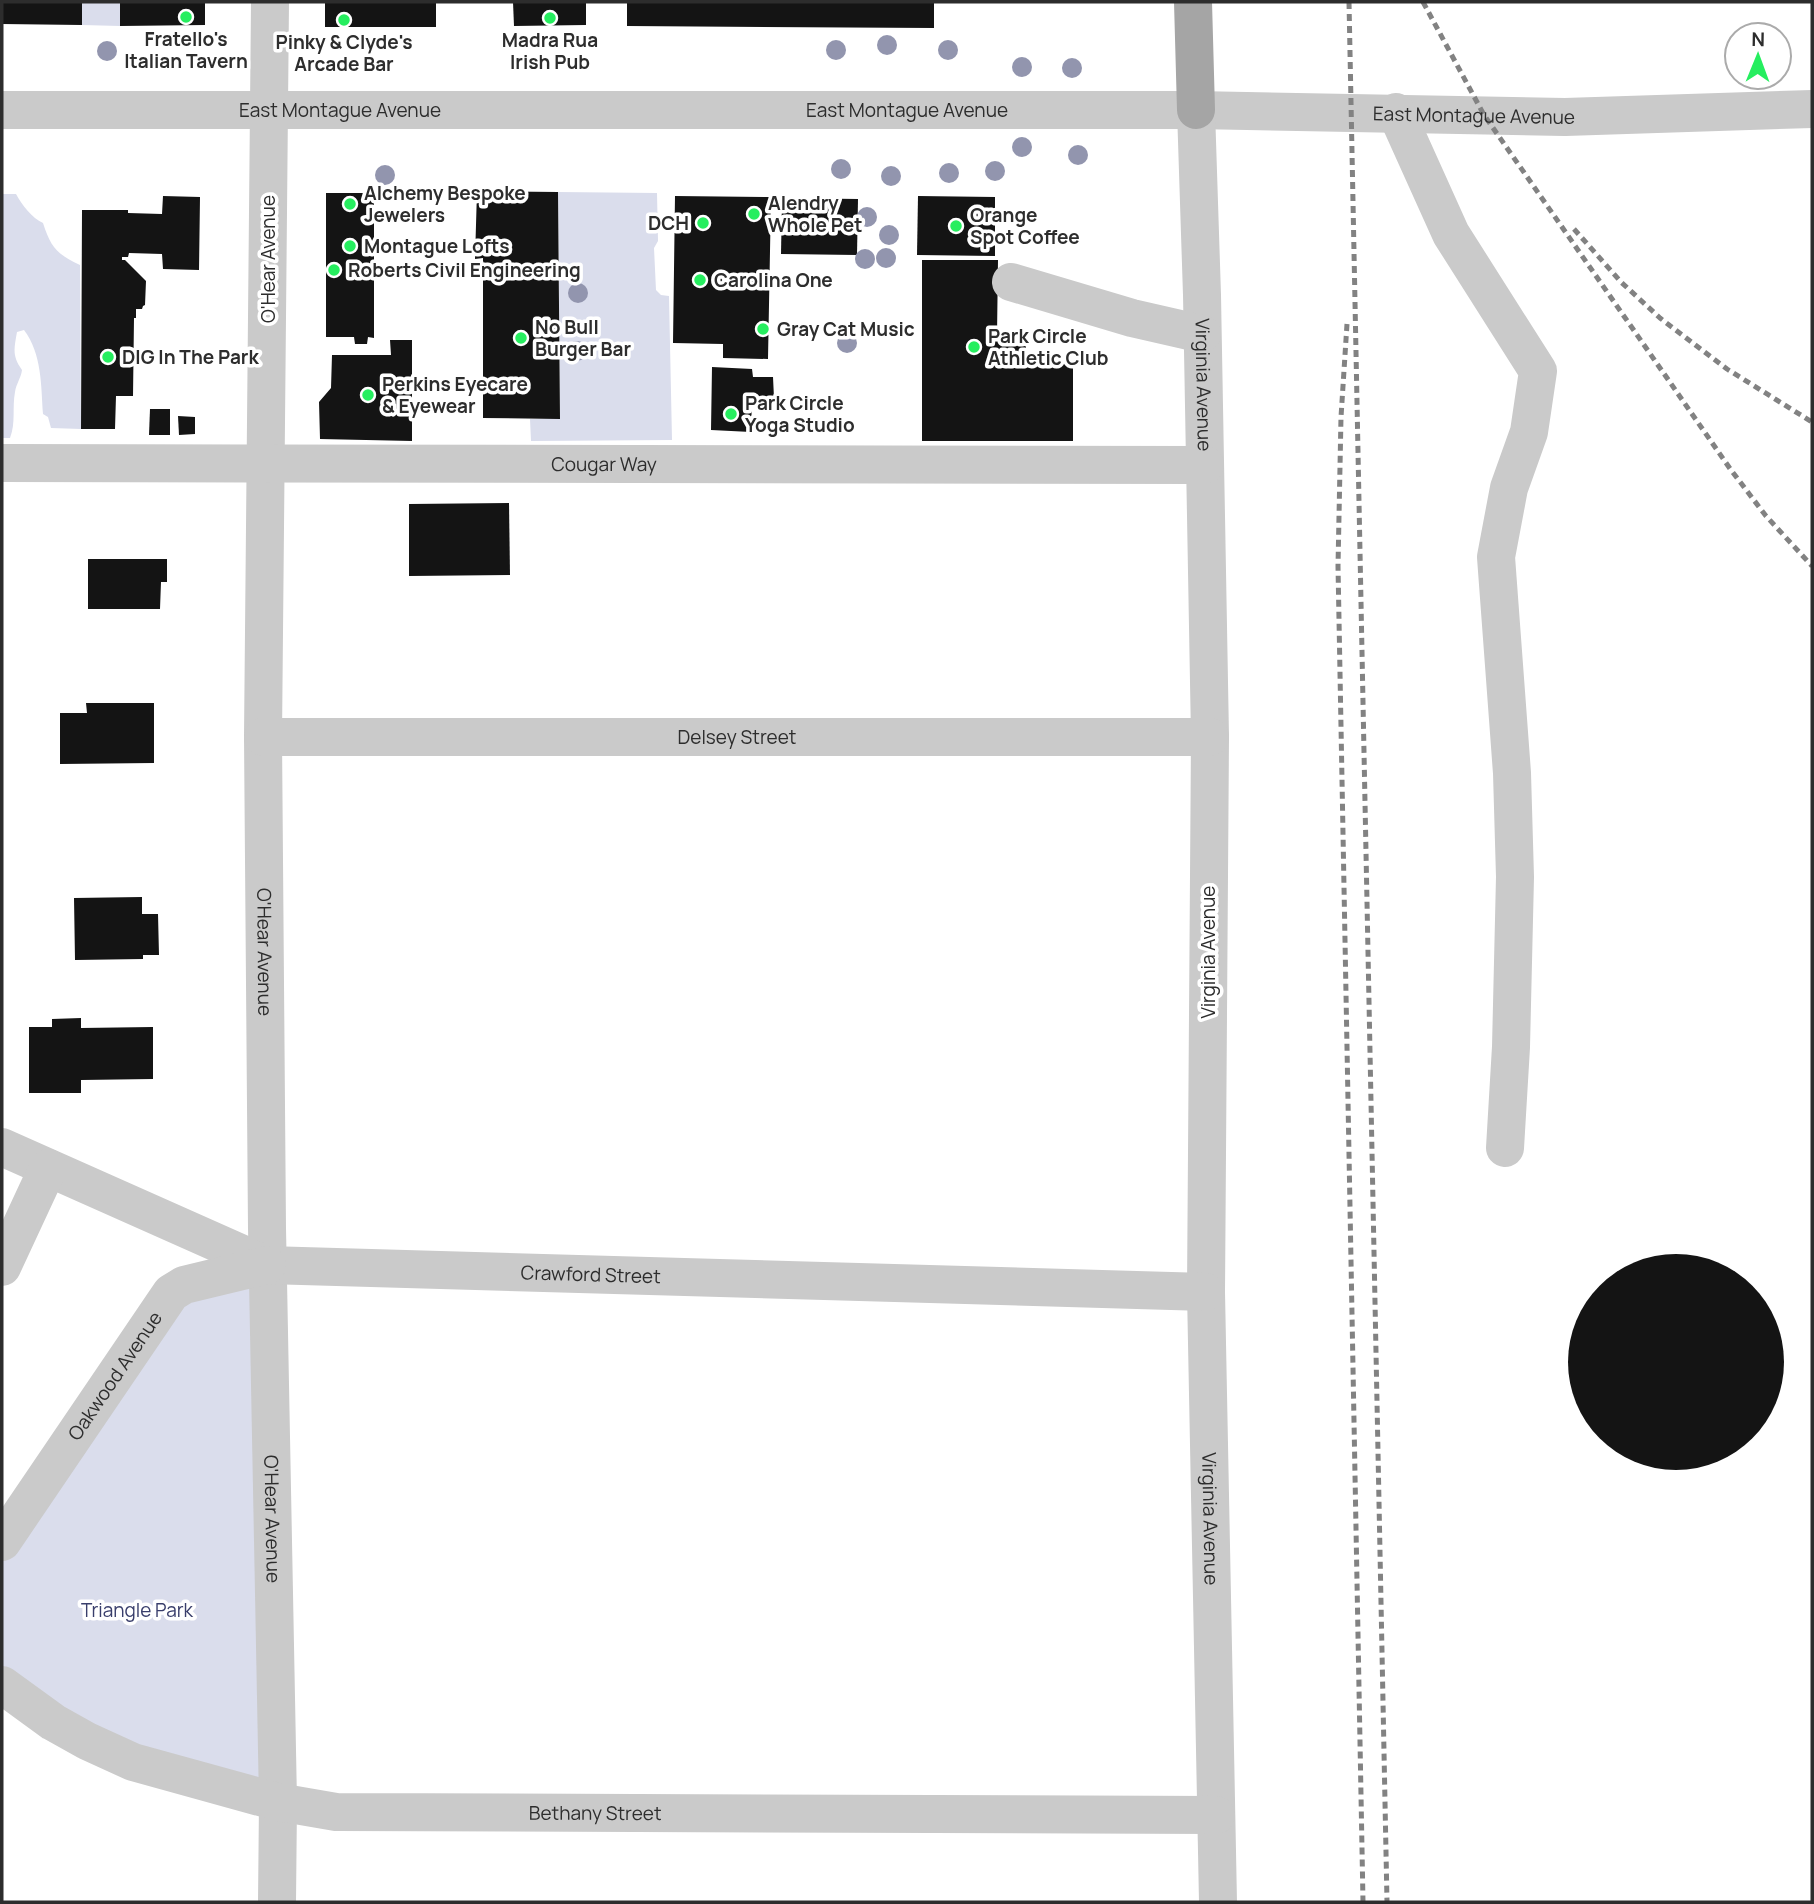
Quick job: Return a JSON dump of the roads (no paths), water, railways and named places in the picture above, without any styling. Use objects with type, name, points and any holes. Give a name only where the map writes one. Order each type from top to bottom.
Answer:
[{"type":"main road","name":"Virginia Avenue","points":[[1193,2],[1196,110]]},
{"type":"street","name":"O'Hear Avenue","points":[[270,2],[263,737],[267,1265],[278,1801],[277,1902]]},
{"type":"street","name":"East Montague Avenue","points":[[2,110],[1196,110],[1564,117],[1812,109]]},
{"type":"street","name":"Virginia Avenue","points":[[1196,110],[1210,737],[1206,1292],[1218,1902]]},
{"type":"street","points":[[1396,113],[1451,234],[1538,371],[1529,432],[1509,488],[1496,557],[1512,773],[1515,877],[1511,1048],[1505,1148]]},
{"type":"street","points":[[1012,282],[1132,318],[1202,334]]},
{"type":"street","name":"Cougar Way","points":[[2,463],[1205,465]]},
{"type":"street","name":"Delsey Street","points":[[263,737],[1210,737]]},
{"type":"street","name":"Crawford Street","points":[[2,1147],[267,1265],[1206,1292]]},
{"type":"street","points":[[2,1267],[48,1168]]},
{"type":"street","name":"Oakwood Avenue","points":[[2,1542],[171,1293],[184,1285],[267,1265]]},
{"type":"street","name":"Bethany Street","points":[[2,1685],[53,1722],[86,1741],[133,1762],[278,1801],[336,1812],[1216,1815]]},
{"type":"railway","points":[[1349,2],[1387,1902]]},
{"type":"railway","points":[[1423,2],[1484,115],[1731,470],[1766,516],[1812,566]]},
{"type":"railway","points":[[1574,229],[1621,282],[1660,318],[1727,369],[1812,422]]},
{"type":"railway","points":[[1347,324],[1341,417],[1338,566],[1363,1902]]},
{"type":"place","name":"Fratello's Italian Tavern","points":[[186,17]]},
{"type":"place","name":"Madra Rua Irish Pub","points":[[550,18]]},
{"type":"place","name":"Pinky & Clyde's Arcade Bar","points":[[344,20]]},
{"type":"place","name":"Alchemy Bespoke Jewelers","points":[[350,204]]},
{"type":"place","name":"Alendry Whole Pet","points":[[754,214]]},
{"type":"place","name":"DCH","points":[[703,223]]},
{"type":"place","name":"Orange Spot Coffee","points":[[956,226]]},
{"type":"place","name":"Montague Lofts","points":[[350,246]]},
{"type":"place","name":"Roberts Civil Engineering","points":[[334,270]]},
{"type":"place","name":"Carolina One","points":[[700,280]]},
{"type":"place","name":"Gray Cat Music","points":[[763,329]]},
{"type":"place","name":"No Bull Burger Bar","points":[[521,338]]},
{"type":"place","name":"Park Circle Athletic Club","points":[[974,347]]},
{"type":"place","name":"DIG In The Park","points":[[108,357]]},
{"type":"place","name":"Perkins Eyecare & Eyewear","points":[[368,395]]},
{"type":"place","name":"Park Circle Yoga Studio","points":[[731,414]]},
{"type":"park label","name":"Triangle Park","points":[[137,1610]]}]
